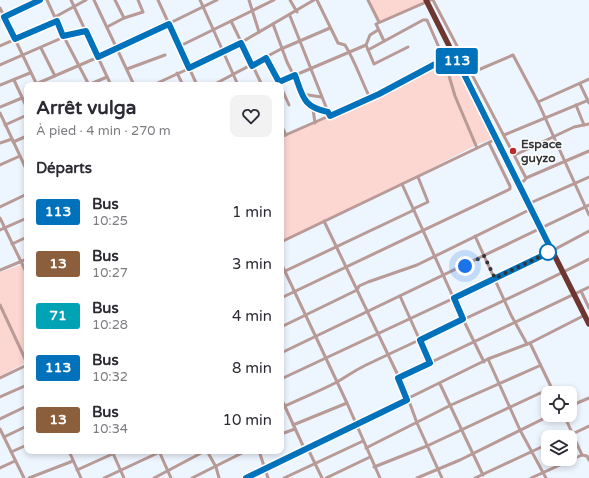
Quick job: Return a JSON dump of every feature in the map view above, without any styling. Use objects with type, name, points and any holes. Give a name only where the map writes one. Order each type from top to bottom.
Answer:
[{"type":"highway","points":[[429,0],[464,76],[589,324]]},
{"type":"street","points":[[0,19],[40,0]]},
{"type":"street","points":[[47,0],[64,37],[88,82]]},
{"type":"street","points":[[71,0],[110,82]]},
{"type":"street","points":[[0,46],[56,19],[74,5],[86,0]]},
{"type":"street","points":[[94,0],[133,82]]},
{"type":"street","points":[[115,0],[124,18]]},
{"type":"street","points":[[107,27],[124,18],[143,12],[138,0]]},
{"type":"street","points":[[158,0],[196,82]]},
{"type":"street","points":[[200,0],[236,82]]},
{"type":"street","points":[[43,82],[117,49],[217,0]]},
{"type":"street","points":[[250,0],[259,32]]},
{"type":"street","points":[[180,46],[274,0]]},
{"type":"street","points":[[290,0],[297,12]]},
{"type":"street","points":[[160,82],[241,43],[297,12],[314,0]]},
{"type":"street","points":[[317,0],[338,43],[345,44],[358,75],[370,98]]},
{"type":"street","points":[[368,0],[379,22]]},
{"type":"street","points":[[384,41],[375,24],[429,0],[515,155],[526,178]]},
{"type":"street","points":[[0,8],[35,82]]},
{"type":"street","points":[[290,16],[329,114]]},
{"type":"street","points":[[368,50],[425,20],[428,21],[444,59],[455,96],[477,148]]},
{"type":"street","points":[[231,21],[260,82]]},
{"type":"street","points":[[273,24],[281,49],[309,106],[313,109],[329,114]]},
{"type":"street","points":[[220,82],[252,66],[281,49],[300,43],[330,28]]},
{"type":"street","points":[[378,30],[370,35],[366,45],[374,64],[408,47]]},
{"type":"street","points":[[0,65],[64,37],[86,31]]},
{"type":"street","points":[[284,82],[310,68],[366,45]]},
{"type":"street","points":[[41,48],[55,76]]},
{"type":"street","points":[[284,131],[286,135],[314,123],[329,114],[370,98],[454,54]]},
{"type":"street","points":[[127,69],[165,55]]},
{"type":"street","points":[[464,76],[513,55],[538,102],[543,117],[589,215]]},
{"type":"street","points":[[266,58],[278,82]]},
{"type":"street","points":[[0,85],[30,73]]},
{"type":"street","points":[[177,74],[181,82]]},
{"type":"street","points":[[96,82],[107,77]]},
{"type":"street","points":[[538,102],[589,79]]},
{"type":"street","points":[[14,80],[24,102]]},
{"type":"street","points":[[504,135],[576,104],[589,102],[580,84]]},
{"type":"street","points":[[284,94],[289,105]]},
{"type":"street","points":[[302,94],[321,97]]},
{"type":"street","points":[[0,107],[22,98]]},
{"type":"street","points":[[576,104],[584,124]]},
{"type":"street","points":[[313,109],[314,123]]},
{"type":"street","points":[[0,113],[24,165]]},
{"type":"street","points":[[5,124],[24,116]]},
{"type":"street","points":[[515,155],[584,124],[589,124]]},
{"type":"street","points":[[0,143],[24,137]]},
{"type":"street","points":[[284,241],[496,139]]},
{"type":"street","points":[[284,297],[510,189],[510,186],[489,143]]},
{"type":"street","points":[[518,182],[524,181],[526,178],[589,151]]},
{"type":"street","points":[[0,165],[20,156]]},
{"type":"street","points":[[380,478],[347,403],[285,271],[428,202],[418,177]]},
{"type":"street","points":[[284,326],[357,290],[359,286],[416,265],[589,177]]},
{"type":"street","points":[[402,184],[484,362]]},
{"type":"street","points":[[0,207],[24,195]]},
{"type":"street","points":[[284,352],[316,338],[589,205]]},
{"type":"street","points":[[0,218],[24,269]]},
{"type":"street","points":[[0,230],[24,219]]},
{"type":"street","points":[[324,221],[378,333],[442,478]]},
{"type":"street","points":[[284,378],[552,251],[589,231]]},
{"type":"street","points":[[475,236],[515,322],[528,343],[550,386]]},
{"type":"street","points":[[12,244],[24,238]]},
{"type":"street","points":[[322,478],[295,429],[285,406],[589,259]]},
{"type":"street","points":[[0,270],[24,261]]},
{"type":"street","points":[[398,378],[589,287]]},
{"type":"street","points":[[581,291],[589,308]]},
{"type":"street","points":[[400,296],[430,363]]},
{"type":"street","points":[[0,305],[24,357]]},
{"type":"street","points":[[246,478],[440,384],[488,359],[528,343],[585,315]]},
{"type":"street","points":[[488,359],[520,430],[544,471],[546,478]]},
{"type":"street","points":[[0,378],[24,366]]},
{"type":"street","points":[[366,448],[451,405],[539,366]]},
{"type":"street","points":[[440,384],[483,475]]},
{"type":"street","points":[[0,398],[24,386]]},
{"type":"street","points":[[374,467],[427,446],[541,393]]},
{"type":"street","points":[[577,403],[589,398]]},
{"type":"street","points":[[293,425],[347,403]]},
{"type":"street","points":[[0,419],[24,407]]},
{"type":"street","points":[[417,478],[473,454],[541,420]]},
{"type":"street","points":[[577,432],[589,426]]},
{"type":"street","points":[[4,437],[24,427]]},
{"type":"street","points":[[0,429],[24,478]]},
{"type":"street","points":[[284,433],[295,429]]},
{"type":"street","points":[[284,478],[363,441]]},
{"type":"street","points":[[577,444],[582,455]]},
{"type":"street","points":[[11,452],[24,446]]},
{"type":"street","points":[[475,478],[541,447]]},
{"type":"street","points":[[71,454],[81,478]]},
{"type":"street","points":[[77,470],[109,454]]},
{"type":"street","points":[[114,454],[124,478]]},
{"type":"street","points":[[104,478],[154,454]]},
{"type":"street","points":[[161,454],[171,478]]},
{"type":"street","points":[[154,478],[201,454]]},
{"type":"street","points":[[208,454],[216,467],[219,478]]},
{"type":"street","points":[[192,478],[240,454]]},
{"type":"street","points":[[260,454],[268,478]]},
{"type":"street","points":[[531,478],[582,455],[588,455],[589,460]]},
{"type":"street","points":[[326,478],[370,457]]},
{"type":"street","points":[[0,468],[15,461]]},
{"type":"street","points":[[29,478],[73,461]]},
{"type":"street","points":[[487,473],[490,478]]},
{"type":"shaded area","points":[[370,0],[423,0],[423,2],[380,22]]},
{"type":"shaded area","points":[[451,56],[494,138],[480,143],[391,189],[284,241],[284,136],[370,98]]},
{"type":"shaded area","points":[[24,264],[24,364],[0,376],[0,272]]},
{"type":"bus line","name":"113","points":[[40,0],[4,17],[15,39],[57,21],[63,36],[72,36],[86,31],[98,57],[169,24],[189,68],[241,43],[252,66],[266,58],[279,82],[295,75],[302,94],[309,106],[316,110],[328,112],[330,116],[379,94],[454,54],[552,251],[454,298],[463,319],[420,340],[430,363],[398,378],[405,390],[407,400],[246,478]]},
{"type":"place","name":"Espace guyzo","points":[[513,151]]},
{"type":"route","points":[[465,266],[484,256],[495,278],[552,251],[548,252]]}]
